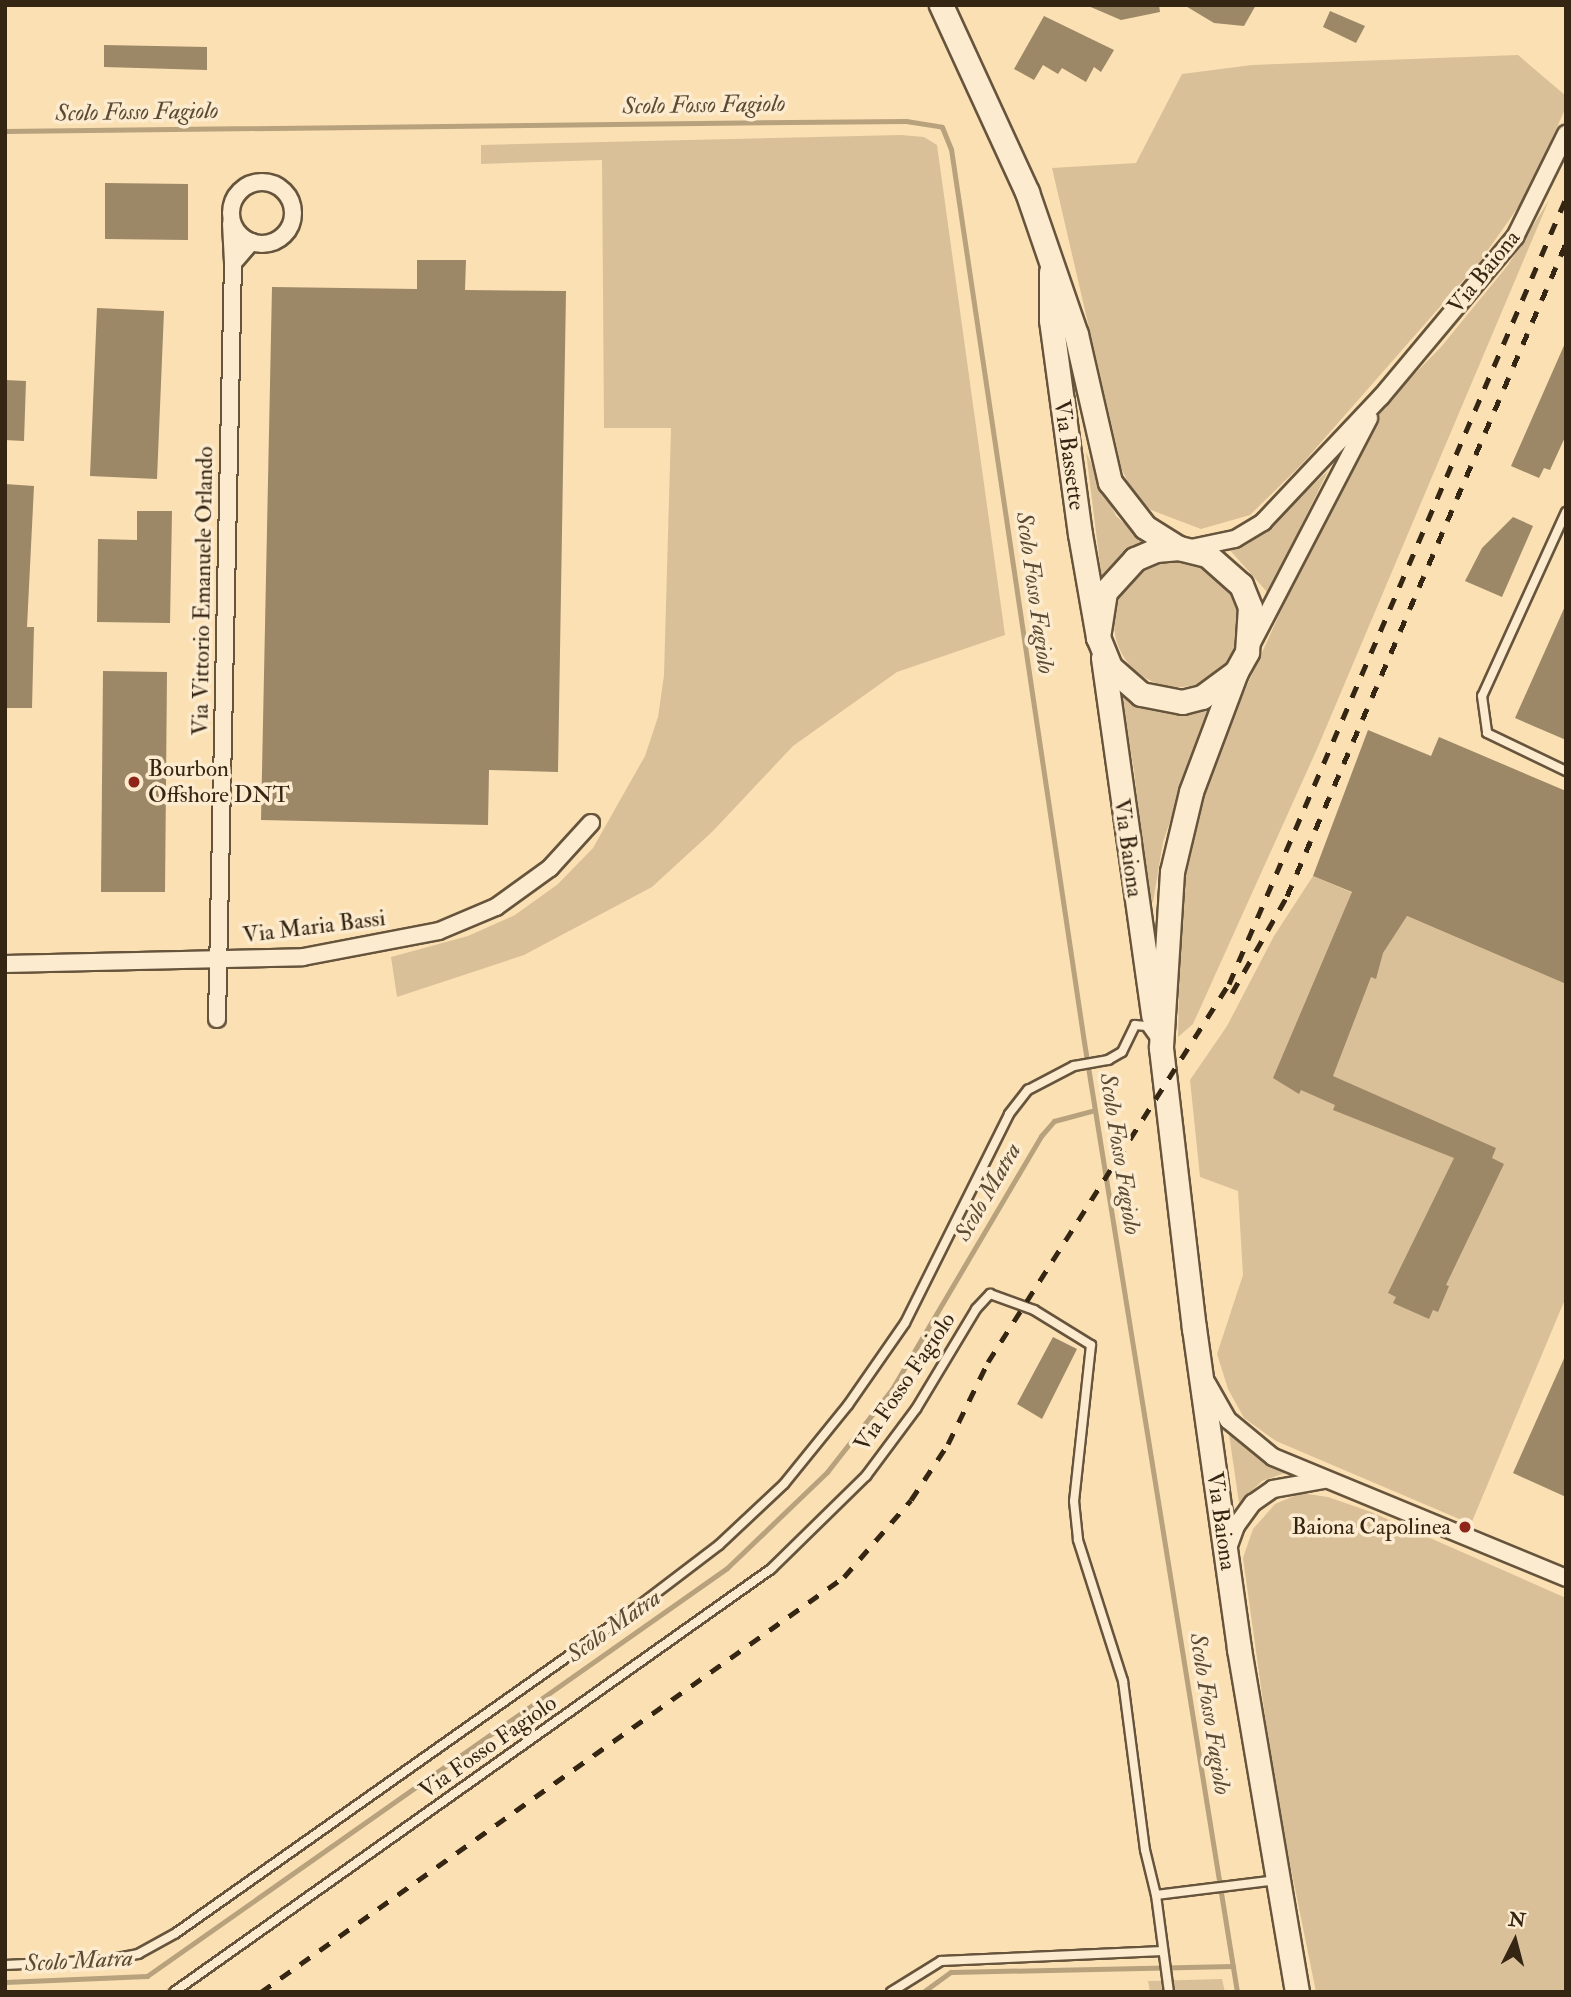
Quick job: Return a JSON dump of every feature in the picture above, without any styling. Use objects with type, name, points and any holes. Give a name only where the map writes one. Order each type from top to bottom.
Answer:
[{"type":"main road","name":"Via Bassette","points":[[941,5],[1027,192],[1051,272],[1076,334],[1110,482],[1145,527],[1182,548]]},
{"type":"main road","name":"Via Bassette","points":[[1051,272],[1051,320],[1100,642]]},
{"type":"main road","points":[[1182,548],[1226,567],[1241,585],[1250,607],[1247,652],[1236,672],[1202,697],[1161,701],[1124,683],[1100,642],[1105,592],[1117,573],[1135,559],[1182,548]]},
{"type":"main road","name":"Via Baiona","points":[[1100,642],[1149,995],[1161,1048],[1199,1365],[1226,1554],[1297,1992]]},
{"type":"main road","name":"Via Baiona","points":[[1161,1048],[1172,872],[1191,792],[1236,672]]},
{"type":"street","name":"Via Baiona","points":[[1182,548],[1235,538],[1262,522],[1381,397],[1515,237],[1566,134]]},
{"type":"street","name":"Via Vittorio Emanuele Orlando","points":[[217,1019],[233,263],[231,217],[235,198],[250,184],[270,184],[286,195],[293,213],[287,232],[270,243],[251,242]]},
{"type":"street","points":[[231,217],[237,232],[251,242],[233,263]]},
{"type":"street","name":"Via Baiona","points":[[1247,652],[1381,397]]},
{"type":"street","name":"Via Maria Bassi","points":[[5,964],[217,962],[303,957],[439,931],[496,907],[550,868],[591,823]]},
{"type":"street","points":[[1199,1365],[1217,1404],[1242,1436],[1273,1457],[1566,1578]]},
{"type":"street","points":[[1226,1554],[1236,1526],[1254,1503],[1283,1486],[1327,1480]]},
{"type":"lane","points":[[1566,512],[1482,696],[1488,733],[1566,771]]},
{"type":"lane","points":[[5,1965],[107,1960],[138,1954],[176,1933],[635,1609],[719,1545],[784,1484],[848,1405],[905,1323],[1009,1114],[1028,1090],[1074,1066],[1108,1060],[1122,1052],[1135,1025],[1146,1026],[1161,1048]]},
{"type":"lane","name":"Via Fosso Fagiolo","points":[[174,1992],[771,1569],[866,1476],[916,1409],[976,1309],[990,1294],[1034,1310],[1091,1345],[1074,1501],[1078,1540],[1123,1681],[1148,1869],[1156,1895],[1169,1992]]},
{"type":"lane","points":[[1156,1895],[1277,1880]]},
{"type":"lane","points":[[891,1992],[941,1961],[1164,1954]]},
{"type":"shaded area","points":[[1518,55],[1566,96],[1566,107],[1526,196],[1481,260],[1302,464],[1250,515],[1201,529],[1151,510],[1134,494],[1122,470],[1052,168],[1136,163],[1182,74],[1252,65]]},
{"type":"shaded area","points":[[901,135],[924,137],[937,145],[1005,635],[897,672],[793,746],[713,831],[652,887],[524,955],[397,997],[391,957],[468,936],[515,915],[558,884],[593,848],[645,756],[658,717],[664,675],[671,428],[604,428],[602,160],[481,164],[481,145]]},
{"type":"shaded area","points":[[1549,200],[1317,749],[1193,1024],[1178,1037],[1181,887],[1189,832],[1211,764],[1316,534],[1385,404],[1441,347],[1508,265]]},
{"type":"shaded area","points":[[1086,452],[1116,516],[1144,541],[1125,551],[1102,580]]},
{"type":"shaded area","points":[[1328,471],[1267,592],[1228,548],[1248,544]]},
{"type":"shaded area","points":[[1178,559],[1202,564],[1223,578],[1237,599],[1242,623],[1237,647],[1223,668],[1202,682],[1178,687],[1154,682],[1133,668],[1119,647],[1114,623],[1119,599],[1133,578],[1154,564]]},
{"type":"shaded area","points":[[1118,686],[1211,702],[1163,842],[1153,902],[1148,901],[1134,770]]},
{"type":"shaded area","points":[[1313,876],[1566,984],[1566,1297],[1471,1524],[1276,1441],[1244,1418],[1228,1389],[1217,1354],[1243,1275],[1238,1191],[1200,1177],[1190,1080],[1227,1026],[1274,936]]},
{"type":"shaded area","points":[[1229,1434],[1253,1453],[1284,1468],[1285,1473],[1262,1481],[1239,1503]]},
{"type":"shaded area","points":[[1301,1493],[1328,1497],[1371,1512],[1566,1598],[1566,1992],[1316,1992],[1276,1795],[1243,1558],[1253,1529],[1275,1504]]},
{"type":"shaded area","points":[[1222,1979],[1225,1992],[1150,1992],[1148,1981]]},
{"type":"building","points":[[1086,5],[1159,5],[1160,12],[1121,20]]},
{"type":"building","points":[[1184,5],[1256,5],[1244,26],[1214,23]]},
{"type":"building","points":[[1330,11],[1365,26],[1356,43],[1323,27]]},
{"type":"building","points":[[1044,16],[1114,50],[1101,72],[1094,67],[1086,82],[1062,68],[1058,74],[1043,65],[1034,80],[1014,69]]},
{"type":"building","points":[[104,45],[207,47],[207,70],[104,67]]},
{"type":"building","points":[[105,183],[188,184],[188,240],[105,239]]},
{"type":"building","points":[[417,260],[466,260],[465,290],[566,291],[558,772],[489,770],[488,825],[261,820],[272,287],[417,289]]},
{"type":"building","points":[[97,308],[164,311],[157,479],[90,476]]},
{"type":"building","points":[[1566,341],[1566,435],[1550,470],[1544,468],[1539,478],[1511,466]]},
{"type":"building","points":[[5,380],[26,381],[24,441],[5,440]]},
{"type":"building","points":[[5,484],[34,486],[27,627],[34,627],[32,708],[5,708]]},
{"type":"building","points":[[137,511],[172,511],[170,623],[97,622],[98,539],[137,540]]},
{"type":"building","points":[[1513,517],[1533,526],[1502,597],[1465,581],[1482,548]]},
{"type":"building","points":[[1566,604],[1566,740],[1515,718]]},
{"type":"building","name":"Bourbon Offshore DNT","points":[[103,671],[167,672],[165,892],[101,892]]},
{"type":"building","points":[[1368,730],[1431,756],[1439,737],[1566,791],[1566,984],[1407,916],[1383,953],[1376,979],[1371,977],[1333,1076],[1496,1148],[1492,1158],[1504,1164],[1446,1285],[1449,1286],[1438,1312],[1433,1310],[1429,1319],[1393,1303],[1396,1297],[1388,1293],[1454,1158],[1333,1110],[1335,1105],[1301,1090],[1299,1094],[1273,1078],[1352,892],[1313,876]]},
{"type":"building","points":[[1053,1337],[1077,1349],[1042,1419],[1017,1404]]},
{"type":"building","points":[[1566,1354],[1566,1497],[1513,1473]]},
{"type":"waterway","name":"Scolo Fosso Fagiolo","points":[[5,131],[906,121],[942,127],[951,149],[1084,1042],[1237,1992]]},
{"type":"waterway","name":"Scolo Matra","points":[[5,1982],[147,1976],[727,1568],[827,1472],[892,1389],[1041,1136],[1054,1121],[1095,1110]]},
{"type":"waterway","points":[[923,1992],[951,1972],[1233,1966]]},
{"type":"railway","points":[[261,1992],[844,1577],[911,1500],[948,1444],[988,1362],[1229,984],[1566,198]]},
{"type":"railway","points":[[1232,993],[1287,896],[1566,243]]},
{"type":"place","name":"Bourbon Offshore DNT","points":[[134,782]]},
{"type":"place","name":"Baiona Capolinea","points":[[1465,1527]]}]
